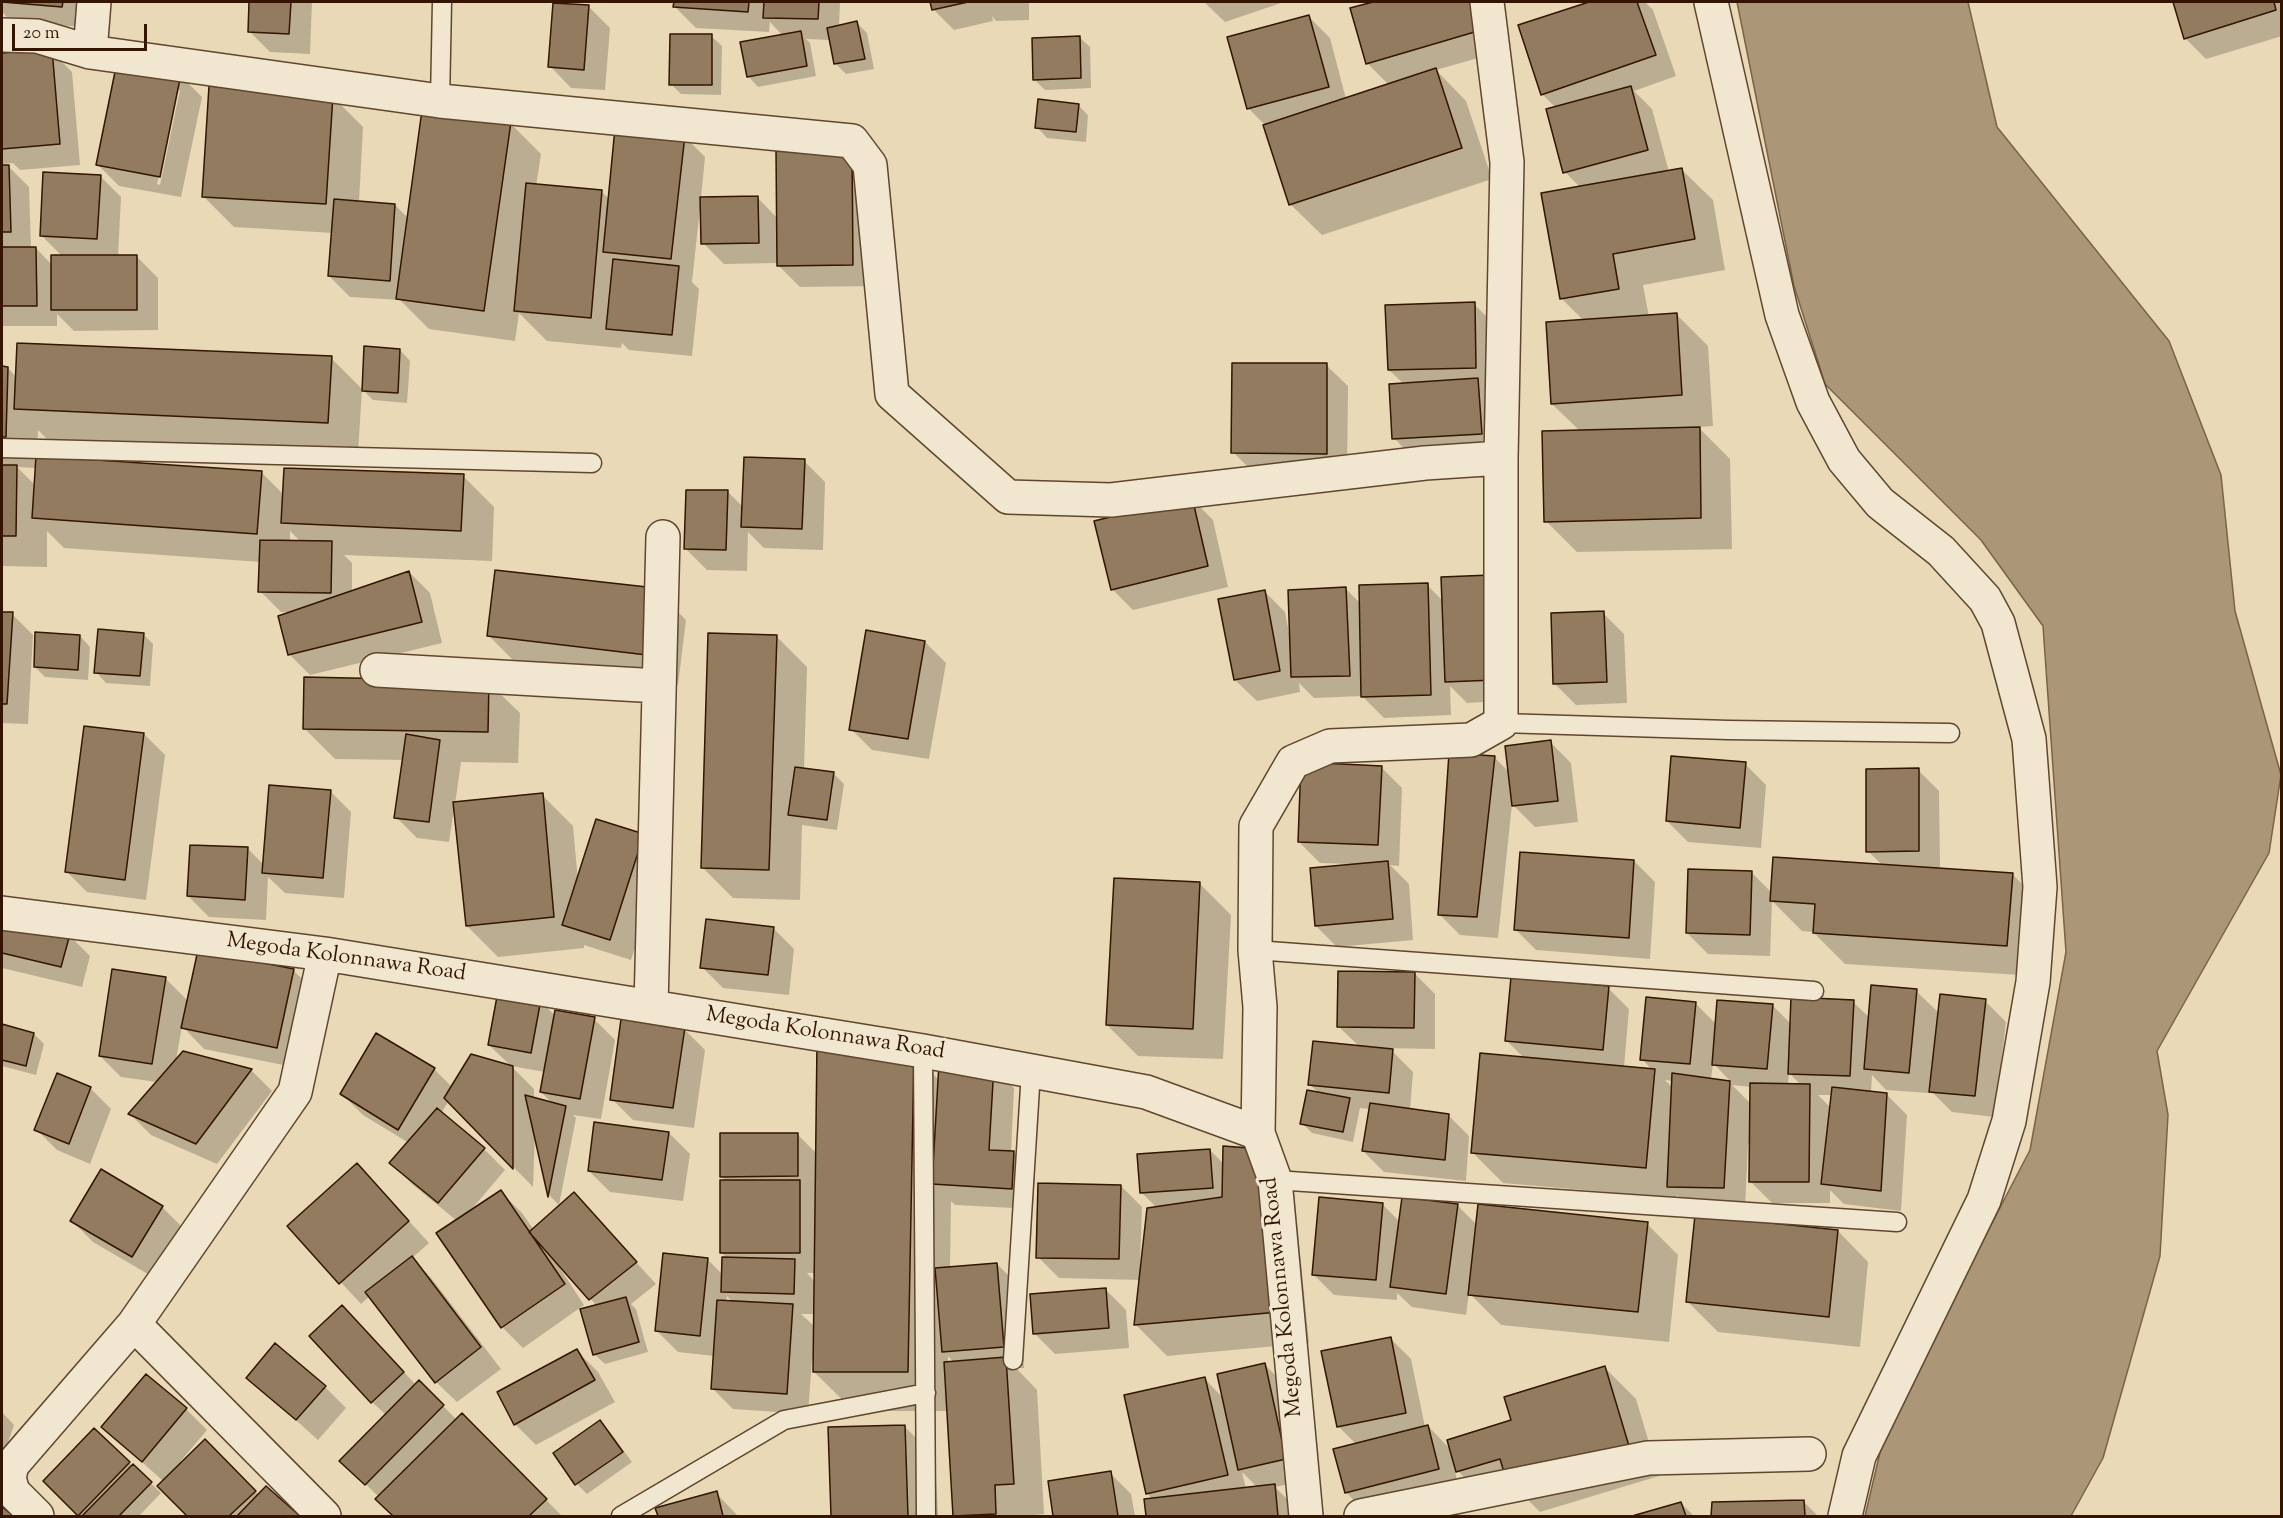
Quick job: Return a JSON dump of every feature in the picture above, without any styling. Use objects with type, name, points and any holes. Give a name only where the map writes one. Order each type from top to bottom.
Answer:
[{"type":"street","points":[[90,52],[94,2]]},
{"type":"street","points":[[1258,1133],[1260,1007],[1256,950],[1256,826],[1293,762],[1330,746],[1471,740],[1501,723],[1501,458],[1506,162],[1487,2]]},
{"type":"street","points":[[1711,2],[1782,315],[1813,402],[1844,460],[1880,503],[1941,551],[1985,599],[1998,623],[2029,739],[2040,887],[2033,982],[2009,1121],[1984,1200],[1859,1456],[1845,1516]]},
{"type":"street","points":[[2,35],[37,36],[90,52],[440,101],[852,141],[870,165],[892,394],[1008,497],[1111,500],[1425,463],[1501,458]]},
{"type":"street","points":[[651,1006],[663,537]]},
{"type":"street","points":[[377,670],[659,686]]},
{"type":"street","name":"Megoda Kolonnawa Road","points":[[2,913],[325,954],[923,1051],[1146,1092],[1258,1133],[1275,1180],[1306,1516]]},
{"type":"street","points":[[37,1516],[13,1492],[9,1478],[12,1465],[134,1324],[295,1092],[325,954]]},
{"type":"street","points":[[134,1324],[324,1516]]},
{"type":"street","points":[[1361,1516],[1648,1458],[1809,1454]]},
{"type":"lane","points":[[440,101],[442,2]]},
{"type":"lane","points":[[2,448],[592,463]]},
{"type":"lane","points":[[1501,723],[1728,730],[1950,733]]},
{"type":"lane","points":[[1256,950],[1814,991]]},
{"type":"lane","points":[[923,1051],[926,1516]]},
{"type":"lane","points":[[1013,1360],[1031,1071]]},
{"type":"lane","points":[[1275,1180],[1897,1222]]},
{"type":"lane","points":[[621,1516],[784,1420],[926,1393]]},
{"type":"shaded area","points":[[1737,2],[1968,2],[1997,127],[2169,341],[2221,475],[2235,611],[2281,775],[2269,853],[2157,1051],[2168,1115],[2160,1256],[2103,1458],[2071,1516],[1865,1516],[1886,1427],[2030,1150],[2066,952],[2043,626],[1981,540],[1825,384],[1794,286]]},
{"type":"building","points":[[2,2],[63,2],[62,7]]},
{"type":"building","points":[[249,2],[291,2],[289,34],[248,32]]},
{"type":"building","points":[[674,2],[749,2],[748,12],[673,7]]},
{"type":"building","points":[[764,2],[819,2],[818,19],[763,18]]},
{"type":"building","points":[[930,2],[968,2],[932,10]]},
{"type":"building","points":[[1373,2],[1470,2],[1478,31],[1366,64],[1350,8]]},
{"type":"building","points":[[1589,2],[1637,2],[1656,55],[1541,95],[1518,25]]},
{"type":"building","points":[[2173,2],[2274,2],[2276,10],[2184,39]]},
{"type":"building","points":[[553,3],[589,5],[584,70],[548,67]]},
{"type":"building","points":[[1309,15],[1329,87],[1247,109],[1227,37]]},
{"type":"building","points":[[857,21],[865,59],[834,64],[827,28]]},
{"type":"building","points":[[801,31],[807,66],[747,77],[740,42]]},
{"type":"building","points":[[670,34],[712,34],[712,85],[669,85]]},
{"type":"building","points":[[1080,36],[1081,78],[1033,80],[1032,38]]},
{"type":"building","points":[[52,49],[60,144],[2,149],[2,53]]},
{"type":"building","points":[[117,62],[181,74],[160,177],[96,165]]},
{"type":"building","points":[[1436,68],[1462,148],[1289,205],[1263,125]]},
{"type":"building","points":[[209,86],[333,95],[326,204],[202,197]]},
{"type":"building","points":[[1631,86],[1648,150],[1563,173],[1546,109]]},
{"type":"building","points":[[1038,99],[1079,104],[1076,132],[1035,128]]},
{"type":"building","points":[[422,110],[511,122],[484,311],[396,299]]},
{"type":"building","points":[[615,128],[685,135],[671,259],[603,252]]},
{"type":"building","points":[[852,150],[853,265],[777,266],[776,151]]},
{"type":"building","points":[[2,165],[9,165],[11,232],[2,232]]},
{"type":"building","points":[[1682,168],[1695,239],[1613,254],[1619,289],[1560,299],[1541,193]]},
{"type":"building","points":[[43,172],[101,175],[97,239],[40,236]]},
{"type":"building","points":[[526,183],[602,190],[591,318],[514,311]]},
{"type":"building","points":[[758,196],[759,243],[701,244],[700,197]]},
{"type":"building","points":[[334,199],[395,204],[390,281],[328,276]]},
{"type":"building","points":[[2,247],[36,247],[37,306],[2,306]]},
{"type":"building","points":[[51,255],[137,255],[137,310],[51,310]]},
{"type":"building","points":[[613,259],[679,266],[672,335],[606,329]]},
{"type":"building","points":[[1475,302],[1476,368],[1388,370],[1385,305]]},
{"type":"building","points":[[1677,313],[1682,395],[1551,404],[1546,322]]},
{"type":"building","points":[[17,343],[332,356],[328,423],[14,409]]},
{"type":"building","points":[[364,346],[400,349],[398,393],[362,391]]},
{"type":"building","points":[[1232,363],[1327,363],[1327,454],[1231,453]]},
{"type":"building","points":[[2,366],[8,367],[6,437],[2,437]]},
{"type":"building","points":[[1478,378],[1482,434],[1392,439],[1389,384]]},
{"type":"building","points":[[1700,427],[1701,518],[1544,522],[1542,431]]},
{"type":"building","points":[[36,456],[262,471],[257,534],[32,518]]},
{"type":"building","points":[[744,457],[805,459],[802,529],[741,527]]},
{"type":"building","points":[[2,465],[17,465],[16,536],[2,536]]},
{"type":"building","points":[[284,468],[464,474],[461,531],[281,523]]},
{"type":"building","points":[[686,490],[728,490],[726,550],[684,549]]},
{"type":"building","points":[[1192,497],[1208,566],[1111,590],[1094,521]]},
{"type":"building","points":[[260,540],[332,541],[331,593],[258,592]]},
{"type":"building","points":[[495,570],[656,588],[647,655],[487,636]]},
{"type":"building","points":[[409,571],[422,622],[288,655],[278,616]]},
{"type":"building","points":[[1491,575],[1495,680],[1445,682],[1441,577]]},
{"type":"building","points":[[1428,583],[1431,695],[1361,697],[1359,585]]},
{"type":"building","points":[[1346,587],[1350,676],[1291,677],[1288,590]]},
{"type":"building","points":[[1265,590],[1280,671],[1234,680],[1218,599]]},
{"type":"building","points":[[1604,611],[1607,682],[1553,684],[1551,613]]},
{"type":"building","points":[[2,612],[13,612],[7,704],[2,704]]},
{"type":"building","points":[[98,629],[144,633],[140,676],[94,673]]},
{"type":"building","points":[[866,630],[925,641],[908,739],[849,730]]},
{"type":"building","points":[[35,632],[80,635],[78,670],[34,667]]},
{"type":"building","points":[[708,633],[777,635],[769,870],[701,868]]},
{"type":"building","points":[[304,677],[489,681],[488,732],[303,729]]},
{"type":"building","points":[[84,726],[144,733],[125,880],[65,872]]},
{"type":"building","points":[[406,734],[440,740],[429,822],[394,818]]},
{"type":"building","points":[[1551,740],[1558,801],[1512,806],[1505,746]]},
{"type":"building","points":[[1449,753],[1495,756],[1477,917],[1438,915]]},
{"type":"building","points":[[1671,756],[1746,762],[1740,828],[1666,821]]},
{"type":"building","points":[[1301,762],[1382,766],[1378,845],[1298,842]]},
{"type":"building","points":[[795,767],[834,772],[827,820],[788,815]]},
{"type":"building","points":[[1919,768],[1919,851],[1866,852],[1866,769]]},
{"type":"building","points":[[269,785],[331,790],[323,878],[262,873]]},
{"type":"building","points":[[543,793],[554,917],[466,926],[453,802]]},
{"type":"building","points":[[596,819],[644,834],[610,940],[562,925]]},
{"type":"building","points":[[190,845],[248,847],[245,900],[187,896]]},
{"type":"building","points":[[1520,852],[1634,860],[1629,938],[1514,930]]},
{"type":"building","points":[[1773,857],[2013,873],[2007,946],[1813,933],[1815,904],[1770,901]]},
{"type":"building","points":[[1388,861],[1393,919],[1315,926],[1310,868]]},
{"type":"building","points":[[1688,869],[1752,871],[1750,935],[1686,933]]},
{"type":"building","points":[[1114,878],[1200,882],[1193,1029],[1106,1025]]},
{"type":"building","points":[[2,918],[70,934],[61,967],[2,953]]},
{"type":"building","points":[[706,919],[774,927],[768,975],[700,968]]},
{"type":"building","points":[[198,950],[294,969],[277,1048],[181,1028]]},
{"type":"building","points":[[112,969],[166,977],[152,1064],[99,1056]]},
{"type":"building","points":[[1338,971],[1415,972],[1414,1028],[1337,1027]]},
{"type":"building","points":[[1511,977],[1609,986],[1603,1050],[1505,1041]]},
{"type":"building","points":[[1871,985],[1917,989],[1909,1073],[1864,1069]]},
{"type":"building","points":[[498,991],[541,999],[531,1053],[488,1045]]},
{"type":"building","points":[[1940,994],[1986,999],[1975,1096],[1929,1092]]},
{"type":"building","points":[[1646,997],[1696,1002],[1690,1064],[1640,1060]]},
{"type":"building","points":[[1791,997],[1854,1000],[1850,1076],[1788,1074]]},
{"type":"building","points":[[1717,1000],[1773,1004],[1767,1069],[1712,1065]]},
{"type":"building","points":[[555,1010],[595,1017],[580,1099],[540,1092]]},
{"type":"building","points":[[621,1019],[685,1027],[673,1108],[610,1100]]},
{"type":"building","points":[[2,1024],[34,1033],[26,1066],[2,1060]]},
{"type":"building","points":[[376,1033],[435,1068],[398,1130],[340,1094]]},
{"type":"building","points":[[1313,1041],[1393,1049],[1389,1093],[1308,1085]]},
{"type":"building","points":[[817,1042],[914,1053],[908,1372],[813,1372]]},
{"type":"building","points":[[183,1051],[252,1069],[196,1144],[128,1114]]},
{"type":"building","points":[[1480,1053],[1655,1069],[1646,1168],[1471,1153]]},
{"type":"building","points":[[471,1054],[513,1066],[513,1169],[444,1098]]},
{"type":"building","points":[[939,1063],[994,1065],[989,1150],[1014,1151],[1012,1189],[932,1184]]},
{"type":"building","points":[[57,1073],[91,1087],[69,1144],[34,1130]]},
{"type":"building","points":[[1672,1073],[1730,1081],[1724,1188],[1667,1187]]},
{"type":"building","points":[[1750,1083],[1810,1084],[1809,1182],[1749,1182]]},
{"type":"building","points":[[1832,1087],[1887,1093],[1881,1191],[1821,1184]]},
{"type":"building","points":[[1307,1090],[1350,1098],[1343,1132],[1300,1124]]},
{"type":"building","points":[[525,1095],[566,1106],[548,1197]]},
{"type":"building","points":[[1370,1103],[1449,1114],[1445,1160],[1362,1151]]},
{"type":"building","points":[[437,1108],[485,1148],[438,1203],[389,1163]]},
{"type":"building","points":[[594,1122],[669,1132],[662,1180],[588,1171]]},
{"type":"building","points":[[720,1133],[798,1133],[798,1176],[720,1177]]},
{"type":"building","points":[[1223,1146],[1263,1149],[1279,1312],[1134,1325],[1147,1208],[1222,1197]]},
{"type":"building","points":[[1210,1149],[1213,1188],[1140,1193],[1137,1154]]},
{"type":"building","points":[[357,1163],[409,1221],[339,1284],[287,1226]]},
{"type":"building","points":[[101,1169],[163,1206],[132,1257],[70,1221]]},
{"type":"building","points":[[720,1180],[800,1180],[800,1253],[720,1253]]},
{"type":"building","points":[[1038,1183],[1121,1185],[1119,1259],[1036,1258]]},
{"type":"building","points":[[501,1190],[565,1284],[501,1328],[436,1233]]},
{"type":"building","points":[[574,1192],[637,1262],[589,1300],[529,1232]]},
{"type":"building","points":[[1319,1197],[1383,1203],[1376,1280],[1312,1275]]},
{"type":"building","points":[[1402,1197],[1458,1204],[1446,1294],[1390,1287]]},
{"type":"building","points":[[1478,1204],[1648,1222],[1638,1312],[1468,1295]]},
{"type":"building","points":[[1695,1215],[1838,1230],[1829,1317],[1686,1302]]},
{"type":"building","points":[[663,1253],[708,1258],[700,1336],[655,1331]]},
{"type":"building","points":[[412,1256],[481,1347],[435,1383],[365,1292]]},
{"type":"building","points":[[722,1257],[795,1259],[794,1294],[721,1292]]},
{"type":"building","points":[[997,1263],[1004,1347],[942,1352],[935,1268]]},
{"type":"building","points":[[1106,1288],[1109,1328],[1033,1334],[1030,1294]]},
{"type":"building","points":[[626,1297],[639,1342],[593,1355],[580,1309]]},
{"type":"building","points":[[717,1300],[793,1304],[787,1394],[711,1389]]},
{"type":"building","points":[[342,1305],[404,1372],[371,1403],[309,1336]]},
{"type":"building","points":[[1391,1337],[1406,1413],[1337,1427],[1321,1351]]},
{"type":"building","points":[[275,1343],[326,1386],[296,1420],[246,1378]]},
{"type":"building","points":[[577,1349],[595,1380],[514,1425],[497,1392]]},
{"type":"building","points":[[1006,1357],[1014,1484],[995,1485],[996,1514],[953,1516],[944,1362]]},
{"type":"building","points":[[1265,1363],[1286,1459],[1238,1470],[1217,1374]]},
{"type":"building","points":[[1605,1366],[1629,1446],[1507,1482],[1500,1459],[1456,1472],[1447,1440],[1511,1420],[1504,1397]]},
{"type":"building","points":[[146,1374],[187,1408],[142,1462],[101,1427]]},
{"type":"building","points":[[1205,1377],[1228,1475],[1146,1494],[1124,1395]]},
{"type":"building","points":[[419,1380],[444,1405],[365,1485],[339,1461]]},
{"type":"building","points":[[462,1413],[547,1499],[529,1516],[393,1516],[375,1499]]},
{"type":"building","points":[[600,1420],[623,1452],[575,1485],[553,1453]]},
{"type":"building","points":[[905,1425],[908,1516],[831,1516],[828,1427]]},
{"type":"building","points":[[1428,1425],[1439,1469],[1345,1493],[1333,1449]]},
{"type":"building","points":[[94,1428],[130,1462],[78,1516],[43,1481]]},
{"type":"building","points":[[205,1439],[256,1491],[229,1516],[187,1516],[157,1486]]},
{"type":"building","points":[[133,1464],[152,1482],[119,1516],[82,1516]]},
{"type":"building","points":[[1111,1471],[1118,1516],[1053,1516],[1048,1481]]},
{"type":"building","points":[[1275,1484],[1278,1516],[1146,1516],[1144,1499]]},
{"type":"building","points":[[266,1486],[300,1516],[237,1516]]},
{"type":"building","points":[[717,1491],[723,1516],[658,1516],[655,1508]]},
{"type":"building","points":[[1804,1500],[1805,1516],[1711,1516],[1712,1502]]},
{"type":"building","points":[[1681,1502],[1686,1516],[1632,1516]]},
{"type":"building","points":[[2,1507],[14,1516],[2,1516]]}]
